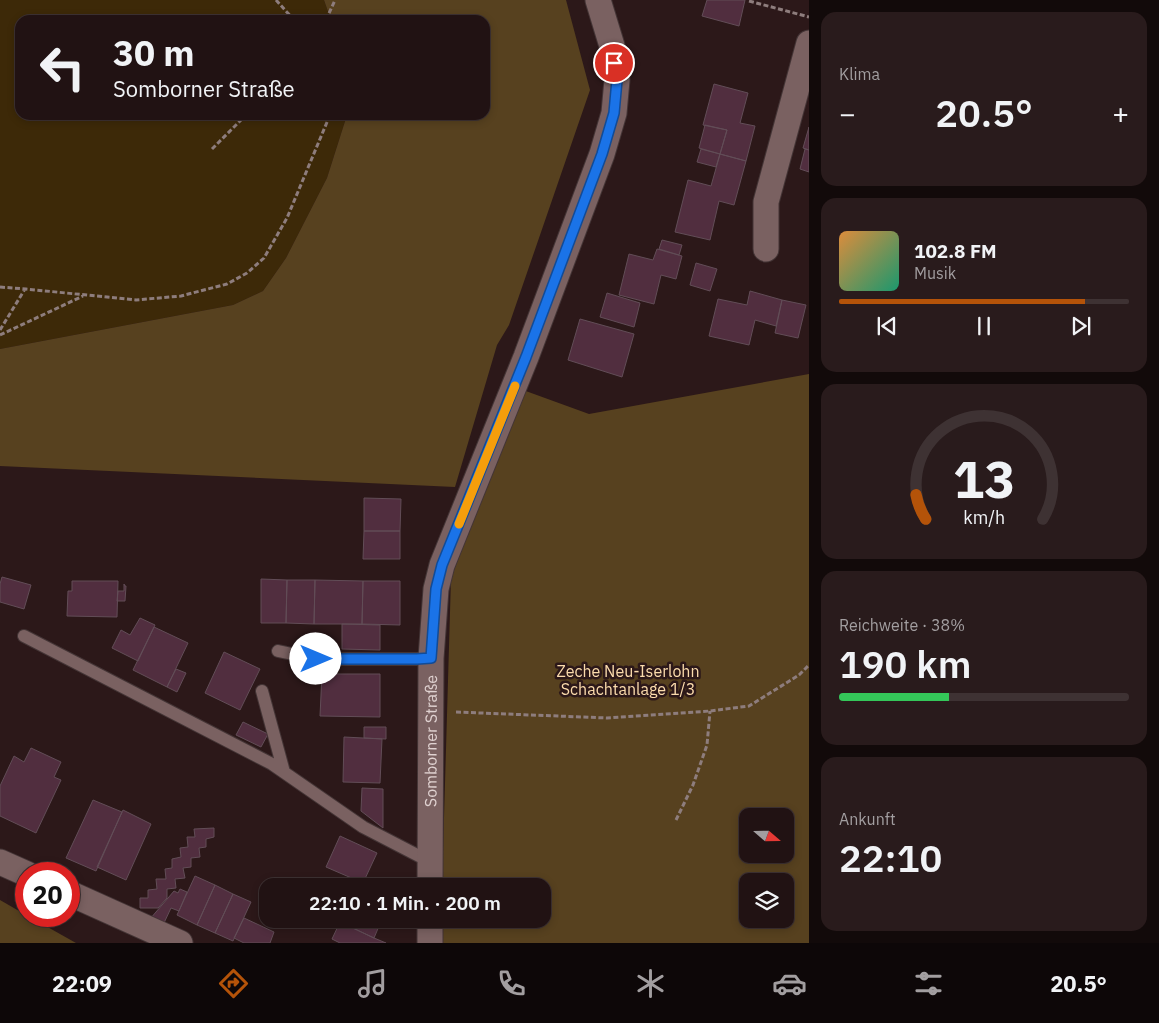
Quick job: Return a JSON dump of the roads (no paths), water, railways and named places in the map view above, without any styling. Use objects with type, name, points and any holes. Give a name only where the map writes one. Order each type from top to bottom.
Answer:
[{"type":"street","name":"Somborner Straße","points":[[430,878],[431,658],[436,589],[442,565],[526,357],[602,154],[614,113],[617,80],[612,46],[598,0]]},
{"type":"street","points":[[766,250],[766,202],[809,43]]},
{"type":"street","points":[[0,862],[15,869]]},
{"type":"street","points":[[80,898],[180,943]]},
{"type":"street","points":[[430,928],[430,943]]},
{"type":"lane","points":[[24,636],[272,764],[364,827],[429,860]]},
{"type":"lane","points":[[278,651],[316,659],[431,658]]},
{"type":"lane","points":[[262,691],[284,772]]},
{"type":"park label","name":"Zeche Neu-Iserlohn Schachtanlage 1/3","points":[[628,680]]}]
